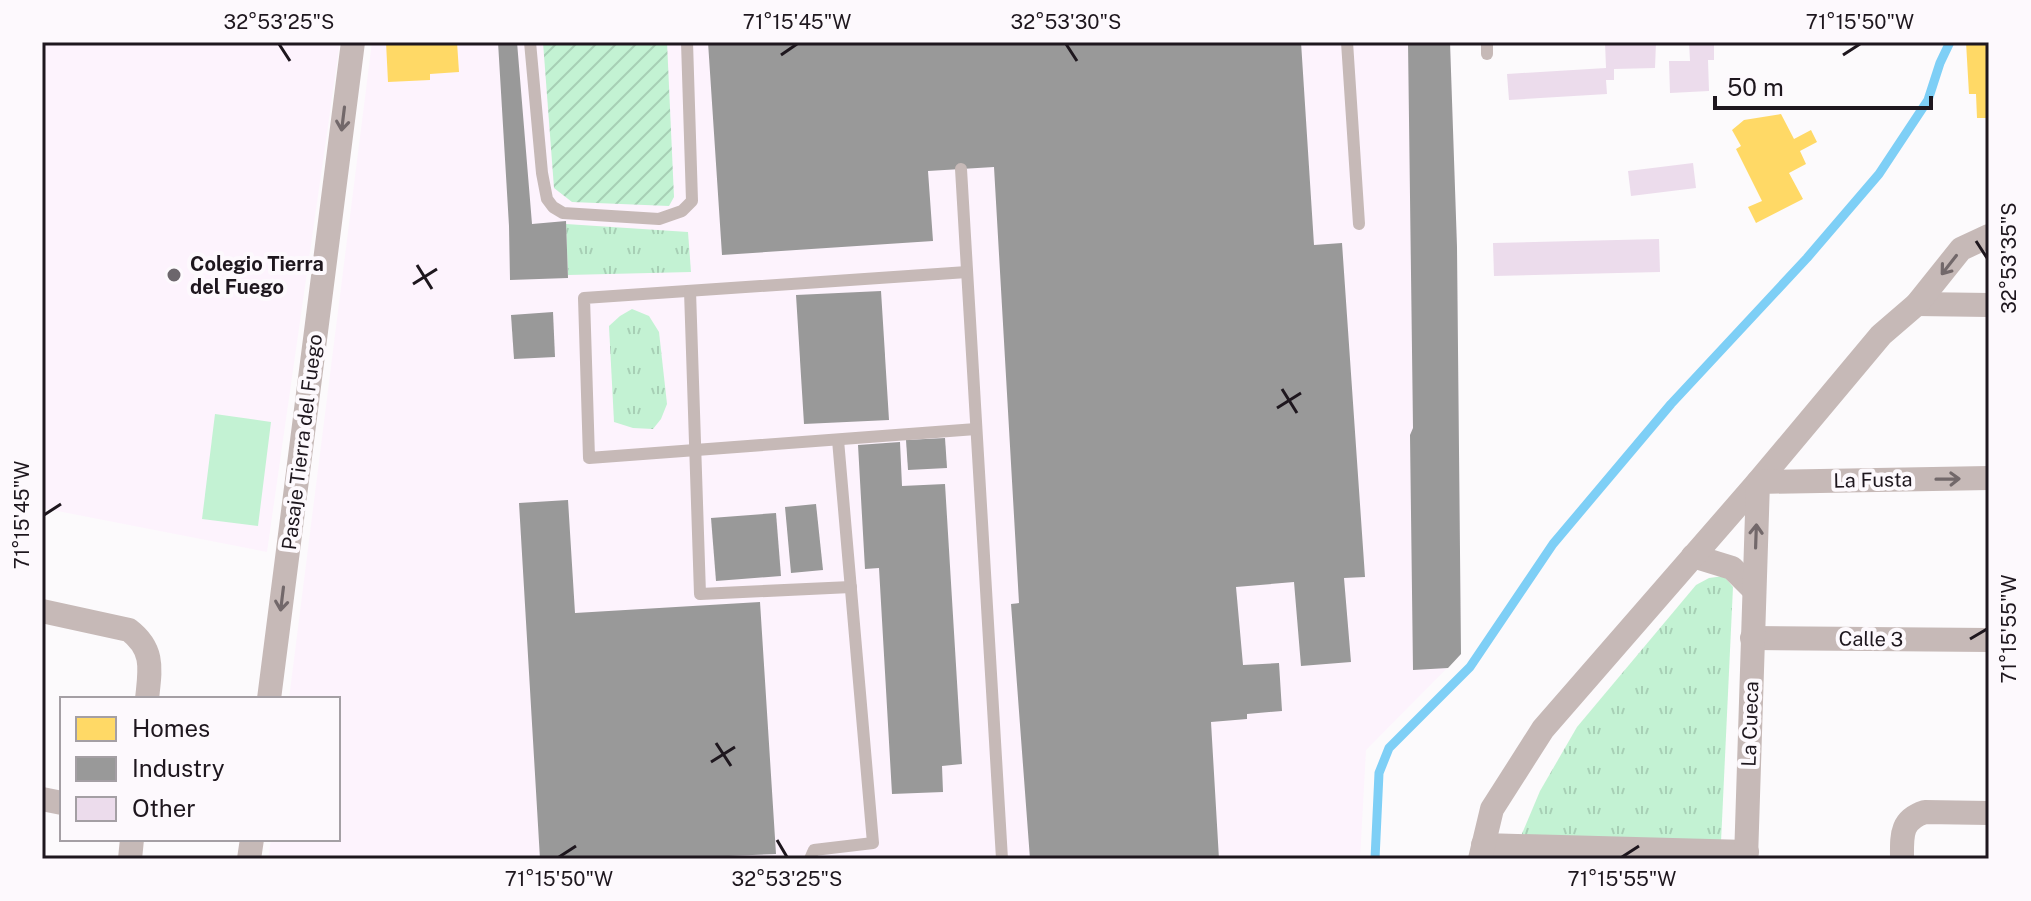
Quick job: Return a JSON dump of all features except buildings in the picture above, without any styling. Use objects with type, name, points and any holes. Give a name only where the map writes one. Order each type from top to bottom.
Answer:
[{"type":"street","name":"Pasaje Tierra del Fuego","points":[[269,697],[353,42]]},
{"type":"street","points":[[1746,855],[1482,852],[1492,809],[1543,729],[1881,335],[1917,304],[1961,249],[1989,236]]},
{"type":"street","points":[[1917,304],[1989,305]]},
{"type":"street","name":"La Fusta","points":[[1758,482],[1989,478]]},
{"type":"street","name":"La Cueca","points":[[1746,855],[1758,482]]},
{"type":"street","points":[[1693,556],[1732,568],[1754,590]]},
{"type":"street","points":[[42,611],[129,630],[136,635],[150,663],[147,697]]},
{"type":"street","name":"Calle 3","points":[[1752,638],[1989,640]]},
{"type":"street","points":[[1902,859],[1902,837],[1908,820],[1925,812],[1989,813]]},
{"type":"lane","points":[[530,42],[547,199],[563,213],[659,219],[682,211],[692,201],[687,42]]},
{"type":"lane","points":[[1347,42],[1359,224]]},
{"type":"lane","points":[[961,169],[1002,859]]},
{"type":"lane","points":[[967,272],[584,298],[589,458],[976,429]]},
{"type":"lane","points":[[690,291],[700,594],[851,587]]},
{"type":"lane","points":[[810,859],[814,850],[873,843],[838,440]]},
{"type":"shaded area","name":"Colegio Tierra del Fuego","points":[[42,42],[340,42],[267,552],[42,508]]},
{"type":"shaded area","points":[[372,42],[1450,42],[1457,247],[1461,654],[1366,750],[1360,859],[268,859],[271,841],[340,841],[340,697],[289,697]]},
{"type":"green space","points":[[543,42],[667,42],[674,197],[669,206],[572,202],[554,188]]},
{"type":"green space","points":[[566,224],[688,232],[691,272],[568,275]]},
{"type":"green space","points":[[632,309],[649,316],[659,332],[667,404],[653,429],[633,428],[614,422],[609,326]]},
{"type":"green space","points":[[215,414],[271,422],[258,526],[202,519]]},
{"type":"green space","points":[[1724,576],[1733,587],[1721,842],[1521,836],[1540,791],[1577,727],[1696,585],[1709,578]]},
{"type":"waterway","points":[[1375,859],[1379,773],[1389,748],[1470,667],[1553,544],[1671,404],[1807,258],[1879,174],[1928,100],[1950,42]]},
{"type":"place","name":"Colegio Tierra del Fuego","points":[[174,275]]}]
